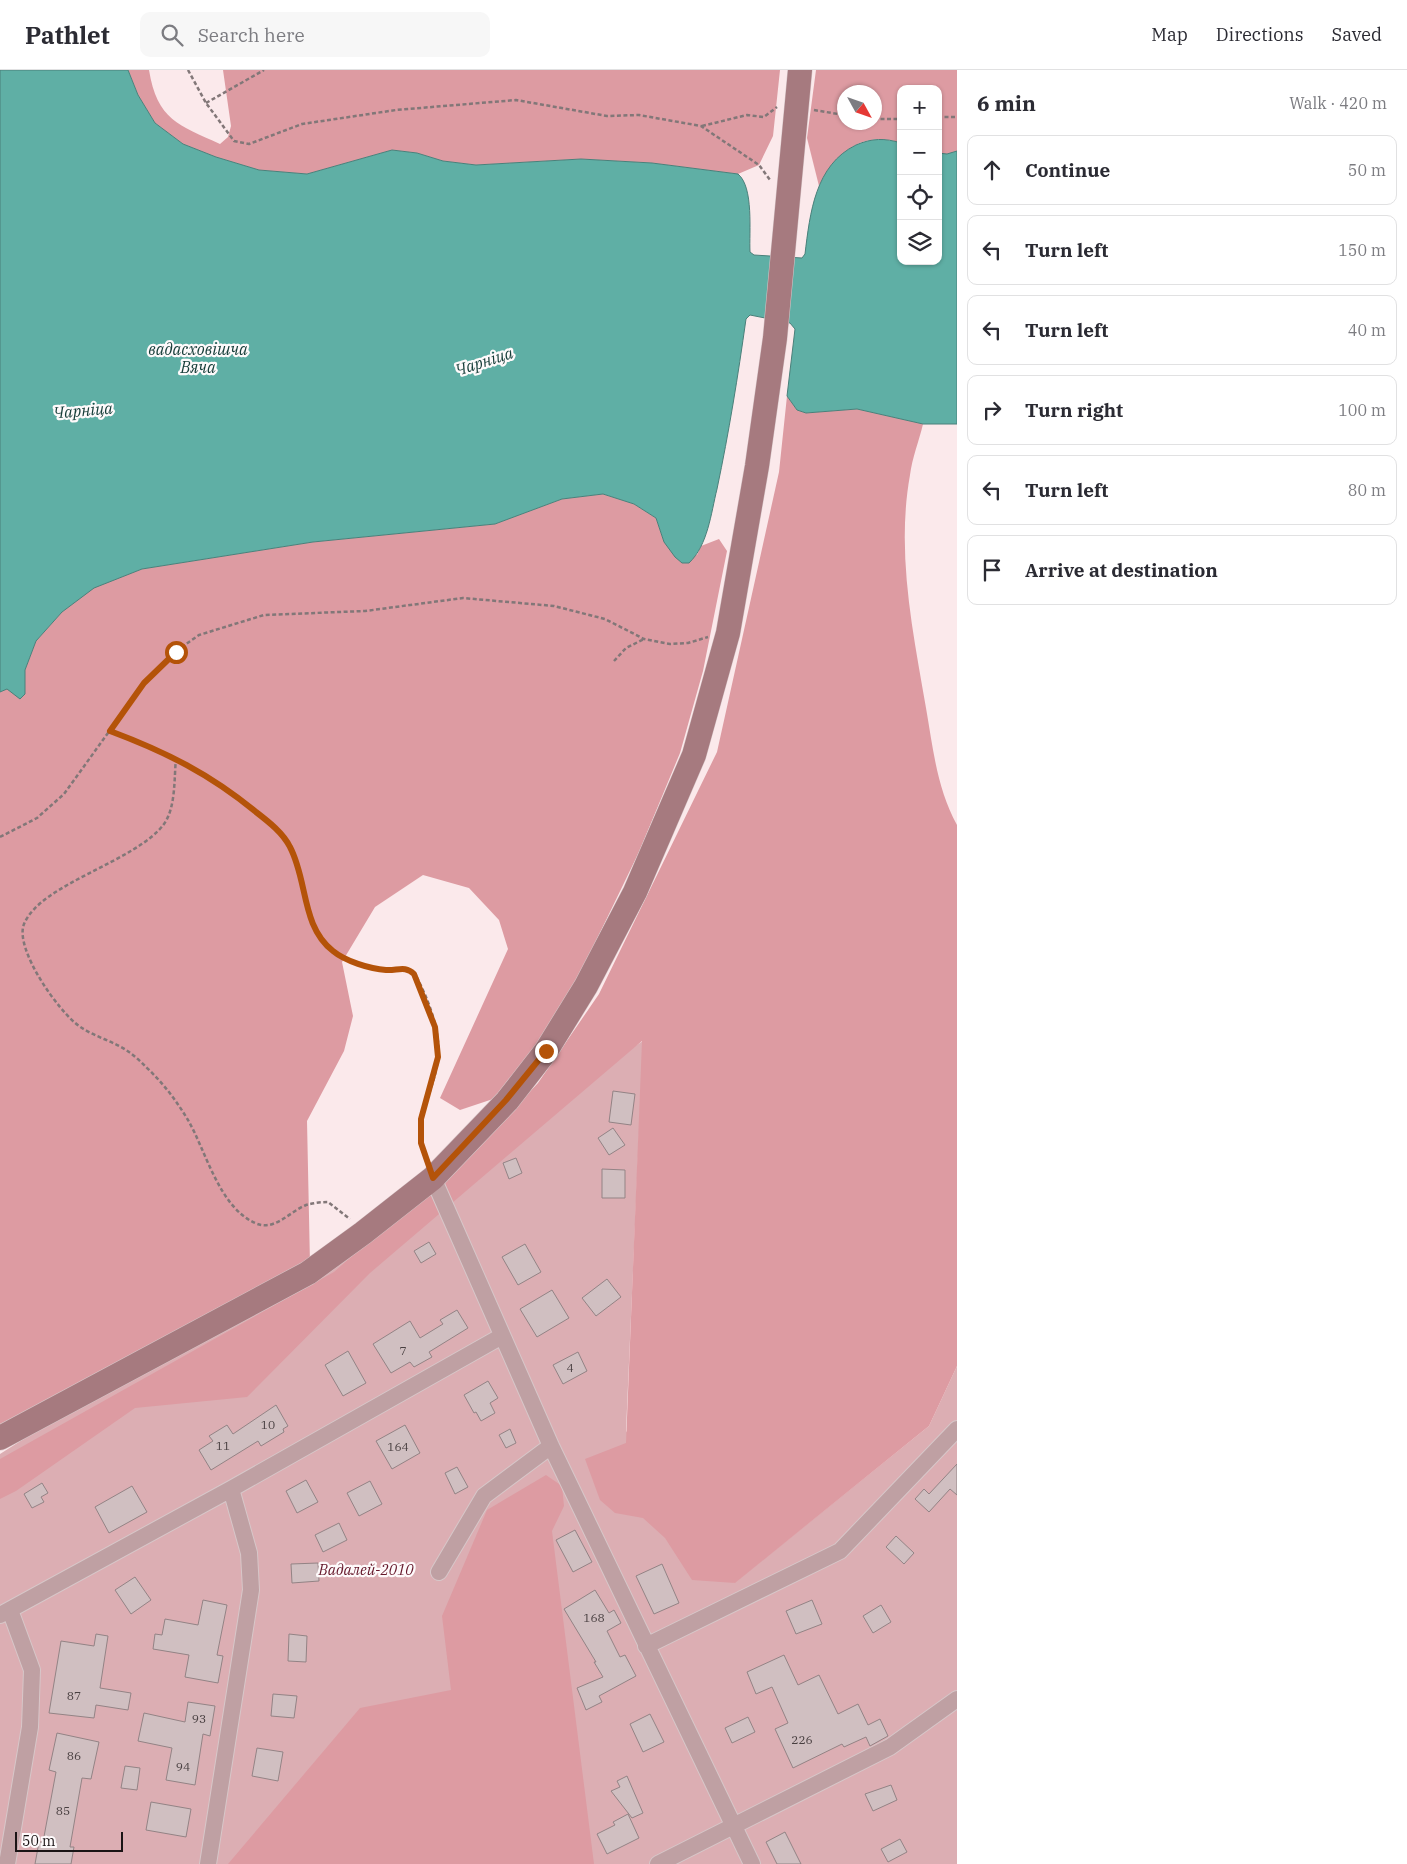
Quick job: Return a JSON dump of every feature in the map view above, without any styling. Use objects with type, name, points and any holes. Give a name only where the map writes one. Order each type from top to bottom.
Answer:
[{"type":"street","points":[[0,1438],[308,1273],[363,1233],[433,1178],[506,1100],[546,1051],[586,986],[634,892],[694,755],[728,633],[757,466],[776,338],[785,236],[808,111],[800,70]]},
{"type":"street","points":[[433,1178],[551,1446],[752,1864]]},
{"type":"street","points":[[7,1864],[30,1727],[32,1670],[5,1612],[231,1489],[502,1336]]},
{"type":"street","points":[[646,1646],[840,1551],[957,1429]]},
{"type":"street","points":[[438,1572],[484,1496],[551,1446]]},
{"type":"street","points":[[208,1864],[251,1590],[249,1554],[231,1489]]},
{"type":"street","points":[[658,1864],[890,1747],[957,1699]]},
{"type":"path","points":[[188,70],[206,103],[234,140],[250,144],[302,124],[396,110],[516,100],[607,116],[639,115],[701,126],[747,115],[764,117],[776,107],[837,114]]},
{"type":"path","points":[[206,103],[264,70]]},
{"type":"path","points":[[942,117],[957,118]]},
{"type":"path","points":[[882,119],[897,119]]},
{"type":"path","points":[[701,126],[759,165],[771,181]]},
{"type":"path","points":[[0,837],[37,818],[64,794],[144,683],[176,652],[199,635],[264,615],[365,611],[463,598],[554,606],[605,619],[644,639],[670,644],[688,644],[728,633]]},
{"type":"path","points":[[614,661],[626,648],[644,639]]},
{"type":"path","points":[[110,731],[176,758],[231,791],[276,828],[290,846],[300,872],[311,921],[318,935],[332,951],[351,962],[386,970],[403,968],[414,974],[435,1027],[437,1042],[438,1057],[435,1075],[421,1119],[421,1143],[433,1178]]},
{"type":"path","points":[[176,758],[170,809],[164,824],[149,839],[60,890],[30,912],[24,925],[22,938],[29,961],[68,1016],[79,1027],[129,1051],[164,1084],[189,1121],[216,1179],[240,1214],[256,1224],[266,1225],[281,1221],[305,1206],[328,1202],[344,1214],[363,1233]]},
{"type":"green space","name":"Вадалей-2010","points":[[643,1041],[626,1431],[734,1583],[929,1426],[957,1366],[957,1864],[0,1864],[0,1454],[433,1178]]},
{"type":"shaded area","points":[[128,70],[149,70],[158,100],[172,119],[220,144],[228,137],[231,126],[223,70],[780,70],[773,136],[759,165],[738,174],[652,163],[581,159],[476,165],[443,161],[417,153],[392,150],[307,174],[259,170],[216,157],[183,144],[155,123],[138,95]]},
{"type":"shaded area","points":[[816,70],[957,70],[957,151],[947,155],[942,154],[942,85],[897,85],[897,142],[874,140],[862,142],[852,147],[842,154],[819,186],[807,138]]},
{"type":"shaded area","points":[[787,396],[797,410],[806,413],[857,409],[923,424],[911,469],[906,504],[905,563],[916,650],[934,753],[940,783],[957,825],[957,1366],[929,1426],[735,1583],[692,1580],[665,1538],[643,1518],[615,1513],[600,1500],[585,1459],[626,1443],[642,1041],[370,1273],[247,1397],[135,1408],[16,1491],[0,1499],[0,1459],[334,1272],[488,1136],[538,1083],[599,994],[717,752],[779,472]]},
{"type":"shaded area","points":[[603,494],[634,504],[656,518],[664,542],[697,555],[701,546],[719,539],[727,551],[703,671],[680,753],[639,852],[578,978],[531,1054],[493,1099],[460,1110],[440,1098],[508,949],[499,920],[469,888],[423,875],[375,907],[342,962],[353,1016],[344,1051],[307,1121],[310,1264],[0,1428],[0,692],[6,689],[24,694],[25,670],[36,641],[62,612],[93,588],[142,569],[313,542],[495,524],[562,499]]},
{"type":"shaded area","points":[[546,1475],[562,1486],[564,1506],[552,1531],[594,1864],[228,1864],[360,1708],[451,1690],[442,1616],[487,1510]]},
{"type":"water","name":"вадасховішча Вяча","points":[[0,70],[128,70],[138,95],[155,123],[183,144],[216,157],[259,170],[307,174],[392,150],[417,153],[443,161],[476,165],[581,159],[652,163],[738,174],[743,180],[749,199],[750,252],[754,255],[802,258],[805,254],[809,222],[817,192],[823,177],[831,165],[842,154],[856,145],[873,140],[889,140],[897,142],[897,265],[942,265],[942,153],[957,151],[957,424],[923,424],[857,409],[806,413],[797,410],[787,396],[795,329],[790,323],[750,315],[746,319],[729,425],[711,518],[701,547],[689,563],[682,563],[664,542],[656,518],[634,504],[603,494],[562,499],[495,524],[313,542],[142,569],[94,588],[62,612],[36,641],[25,670],[25,694],[20,699],[7,689],[0,692]]},
{"type":"building","points":[[613,1091],[635,1094],[631,1125],[609,1122]]},
{"type":"building","points":[[613,1128],[625,1145],[609,1155],[598,1138]]},
{"type":"building","points":[[516,1158],[522,1173],[509,1179],[503,1163]]},
{"type":"building","points":[[602,1169],[625,1170],[625,1198],[602,1198]]},
{"type":"building","points":[[429,1242],[436,1254],[421,1263],[414,1251]]},
{"type":"building","points":[[525,1244],[541,1272],[518,1285],[502,1257]]},
{"type":"building","points":[[607,1279],[621,1297],[596,1316],[582,1298]]},
{"type":"building","points":[[552,1290],[569,1318],[537,1337],[520,1309]]},
{"type":"building","points":[[457,1310],[468,1328],[429,1352],[432,1357],[414,1367],[410,1362],[391,1373],[373,1344],[410,1321],[420,1338],[443,1324],[440,1320]]},
{"type":"building","points":[[348,1351],[366,1383],[343,1396],[325,1365]]},
{"type":"building","points":[[578,1352],[587,1371],[563,1384],[553,1365]]},
{"type":"building","points":[[488,1381],[498,1398],[490,1403],[495,1413],[481,1421],[464,1395]]},
{"type":"building","points":[[276,1405],[288,1426],[283,1429],[284,1432],[261,1446],[258,1441],[211,1470],[199,1450],[213,1441],[209,1436],[227,1425],[233,1434]]},
{"type":"building","points":[[405,1425],[420,1453],[392,1469],[376,1441]]},
{"type":"building","points":[[510,1429],[516,1443],[506,1448],[499,1435]]},
{"type":"building","points":[[957,1464],[957,1495],[950,1489],[929,1512],[915,1499],[924,1489],[929,1494]]},
{"type":"building","points":[[457,1467],[468,1487],[455,1494],[445,1473]]},
{"type":"building","points":[[306,1480],[318,1502],[297,1513],[286,1491]]},
{"type":"building","points":[[370,1481],[382,1504],[359,1516],[347,1493]]},
{"type":"building","points":[[42,1483],[48,1493],[41,1497],[44,1502],[32,1508],[24,1494]]},
{"type":"building","points":[[132,1486],[147,1512],[109,1533],[95,1507]]},
{"type":"building","points":[[339,1523],[347,1540],[323,1552],[315,1535]]},
{"type":"building","points":[[575,1530],[592,1562],[573,1572],[556,1540]]},
{"type":"building","points":[[896,1536],[914,1553],[904,1564],[886,1547]]},
{"type":"building","points":[[318,1563],[319,1581],[292,1583],[291,1564]]},
{"type":"building","points":[[662,1564],[679,1603],[654,1614],[636,1576]]},
{"type":"building","points":[[135,1577],[151,1600],[131,1614],[115,1590]]},
{"type":"building","points":[[595,1590],[609,1613],[614,1610],[621,1623],[607,1631],[620,1657],[625,1655],[636,1676],[599,1696],[602,1702],[586,1710],[577,1688],[603,1677],[564,1609]]},
{"type":"building","points":[[203,1600],[227,1605],[217,1655],[223,1656],[218,1683],[185,1677],[189,1655],[153,1649],[155,1634],[162,1635],[165,1619],[198,1625]]},
{"type":"building","points":[[812,1600],[822,1624],[796,1634],[786,1611]]},
{"type":"building","points":[[881,1605],[891,1622],[873,1633],[863,1616]]},
{"type":"building","points":[[96,1634],[108,1636],[100,1688],[131,1693],[128,1710],[96,1705],[94,1718],[49,1713],[61,1641],[94,1646]]},
{"type":"building","points":[[289,1634],[307,1636],[306,1662],[288,1661]]},
{"type":"building","points":[[784,1655],[798,1685],[819,1675],[838,1714],[858,1704],[868,1725],[880,1719],[888,1736],[870,1746],[866,1737],[844,1747],[842,1744],[793,1768],[775,1729],[788,1723],[772,1687],[756,1694],[747,1672]]},
{"type":"building","points":[[273,1694],[297,1696],[294,1718],[271,1716]]},
{"type":"building","points":[[188,1702],[215,1706],[210,1736],[203,1734],[195,1785],[166,1780],[172,1748],[138,1741],[144,1713],[185,1722]]},
{"type":"building","points":[[650,1714],[664,1742],[643,1752],[630,1724]]},
{"type":"building","points":[[748,1717],[755,1732],[732,1743],[725,1728]]},
{"type":"building","points":[[57,1733],[99,1742],[91,1779],[82,1778],[70,1847],[74,1847],[71,1864],[35,1864],[39,1842],[43,1842],[56,1772],[49,1770]]},
{"type":"building","points":[[257,1748],[283,1752],[278,1781],[252,1776]]},
{"type":"building","points":[[125,1766],[140,1768],[137,1790],[121,1788]]},
{"type":"building","points":[[627,1776],[643,1813],[632,1818],[611,1791],[620,1787],[617,1781]]},
{"type":"building","points":[[891,1785],[897,1800],[873,1811],[865,1794]]},
{"type":"building","points":[[151,1802],[191,1809],[186,1837],[146,1830]]},
{"type":"building","points":[[628,1814],[639,1838],[607,1854],[597,1834],[615,1825],[613,1822]]},
{"type":"building","points":[[785,1832],[801,1864],[777,1864],[766,1842]]},
{"type":"building","points":[[900,1839],[907,1852],[888,1862],[881,1849]]},
{"type":"route","points":[[176,652],[144,683],[110,731],[162,751],[194,767],[231,791],[276,828],[290,846],[300,872],[311,921],[318,935],[332,951],[351,962],[386,970],[403,968],[411,970],[414,974],[420,984],[435,1027],[438,1057],[435,1075],[421,1119],[421,1143],[433,1178],[506,1100],[546,1051]]},
{"type":"water label","name":"Чарніца","points":[[484,361]]},
{"type":"water label","name":"Чарніца","points":[[83,410]]}]
